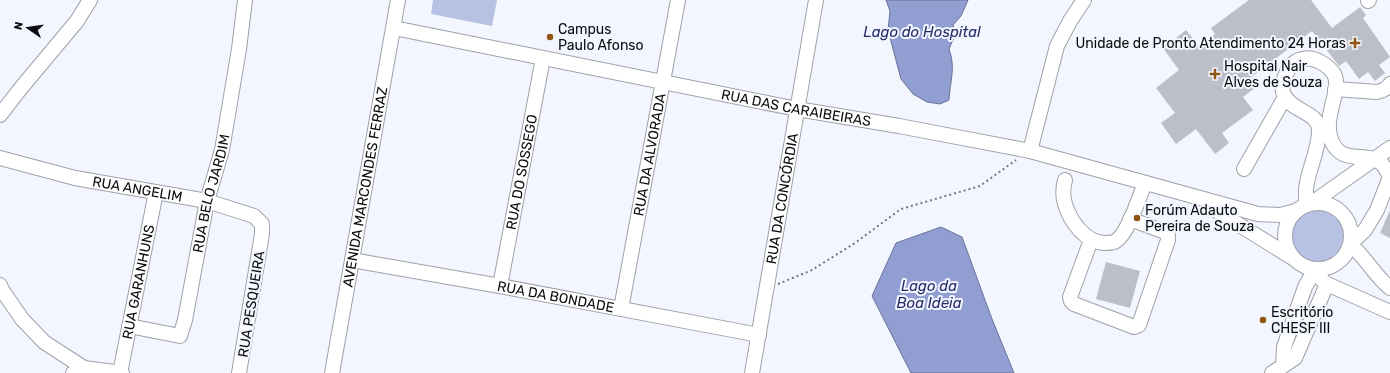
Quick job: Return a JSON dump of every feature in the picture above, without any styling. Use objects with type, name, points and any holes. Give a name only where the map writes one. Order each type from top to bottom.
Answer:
[{"type":"street","points":[[0,115],[77,21],[90,0]]},
{"type":"street","name":"RUA BELO JARDIM","points":[[129,326],[180,336],[186,320],[207,201],[222,150],[239,49],[245,0]]},
{"type":"street","name":"AVENIDA MARCONDES FERRAZ","points":[[332,373],[398,0]]},
{"type":"street","name":"RUA DA ALVORADA","points":[[620,309],[678,0]]},
{"type":"street","name":"RUA DA CONCÓRDIA","points":[[752,373],[816,0]]},
{"type":"street","points":[[1030,151],[1057,46],[1070,21],[1084,0]]},
{"type":"street","name":"RUA DAS CARAIBEIRAS","points":[[394,28],[797,109],[899,126],[1030,151],[1258,214],[1280,215],[1305,206]]},
{"type":"street","name":"RUA DO SOSSEGO","points":[[500,286],[543,58]]},
{"type":"street","points":[[1305,206],[1306,189],[1318,144],[1318,122],[1298,109],[1285,97],[1283,90],[1283,78],[1294,63],[1302,59],[1314,59],[1328,67],[1335,76],[1336,89],[1328,122],[1328,129],[1332,144],[1343,154],[1373,159],[1382,163],[1390,177],[1377,210],[1365,230],[1352,243],[1346,256],[1338,264],[1327,269],[1310,271]]},
{"type":"street","points":[[1336,89],[1377,92],[1388,87],[1390,84]]},
{"type":"street","points":[[1244,169],[1285,97]]},
{"type":"street","points":[[1291,256],[1286,248],[1285,238],[1286,228],[1290,218],[1305,206],[1390,148]]},
{"type":"street","name":"RUA ANGELIM","points":[[0,158],[75,178],[207,201],[254,216],[262,224],[262,234]]},
{"type":"street","points":[[1065,180],[1062,194],[1065,205],[1073,221],[1091,240],[1099,243],[1115,242],[1123,235],[1145,183]]},
{"type":"street","name":"RUA GARANHUNS","points":[[121,373],[156,192]]},
{"type":"street","points":[[1195,197],[1291,256],[1327,284],[1390,312]]},
{"type":"street","points":[[1305,206],[1330,204],[1344,214],[1352,230],[1352,243],[1378,278],[1390,288]]},
{"type":"street","points":[[1091,240],[1070,297],[1071,301],[1074,304],[1134,327],[1139,326],[1168,240],[1168,235],[1165,232],[1130,219]]},
{"type":"street","name":"RUA PESQUEIRA","points":[[239,373],[262,234]]},
{"type":"street","name":"RUA DA BONDADE","points":[[352,260],[500,286],[759,335]]},
{"type":"street","points":[[1277,369],[1310,271]]},
{"type":"street","points":[[1277,369],[1295,358],[1327,284]]},
{"type":"street","points":[[0,285],[22,319],[44,342],[78,370],[121,373]]},
{"type":"path","points":[[766,289],[812,270],[855,243],[901,209],[980,186],[1030,151]]},
{"type":"shaded area","points":[[433,0],[497,0],[492,26],[431,14]]},
{"type":"shaded area","points":[[1318,204],[1336,209],[1341,213],[1345,218],[1350,236],[1345,254],[1341,259],[1336,263],[1318,268],[1300,263],[1295,259],[1291,254],[1286,236],[1291,218],[1295,213],[1300,209]]},
{"type":"water","name":"Lago do Hospital","points":[[886,0],[968,0],[961,16],[953,25],[955,35],[949,49],[952,68],[949,100],[940,104],[927,102],[913,94],[901,79],[888,30],[890,11]]},
{"type":"water","name":"Lago da Boa Ideia","points":[[941,227],[962,237],[992,319],[1014,373],[911,373],[872,296],[896,243]]},
{"type":"building","name":"Hospital Nair Alves de Souza","points":[[1249,0],[1311,0],[1332,28],[1360,7],[1366,15],[1363,18],[1390,57],[1379,65],[1385,73],[1375,81],[1368,72],[1359,79],[1346,61],[1339,66],[1312,31],[1250,78],[1256,87],[1243,97],[1253,110],[1222,133],[1229,143],[1215,154],[1196,129],[1176,144],[1161,123],[1175,113],[1156,88],[1179,70],[1163,48],[1186,30],[1199,46],[1215,34],[1211,28]]},
{"type":"building","points":[[1390,210],[1390,238],[1380,233]]},
{"type":"building","points":[[1106,262],[1140,271],[1130,308],[1096,299]]},
{"type":"place","name":"Campus Paulo Afonso","points":[[550,37]]},
{"type":"place","name":"Unidade de Pronto Atendimento 24 Horas","points":[[1355,43]]},
{"type":"place","name":"Hospital Nair Alves de Souza","points":[[1215,74]]},
{"type":"place","name":"Forúm Adauto Pereira de Souza","points":[[1137,218]]},
{"type":"place","name":"Escritório CHESF III","points":[[1263,320]]}]
